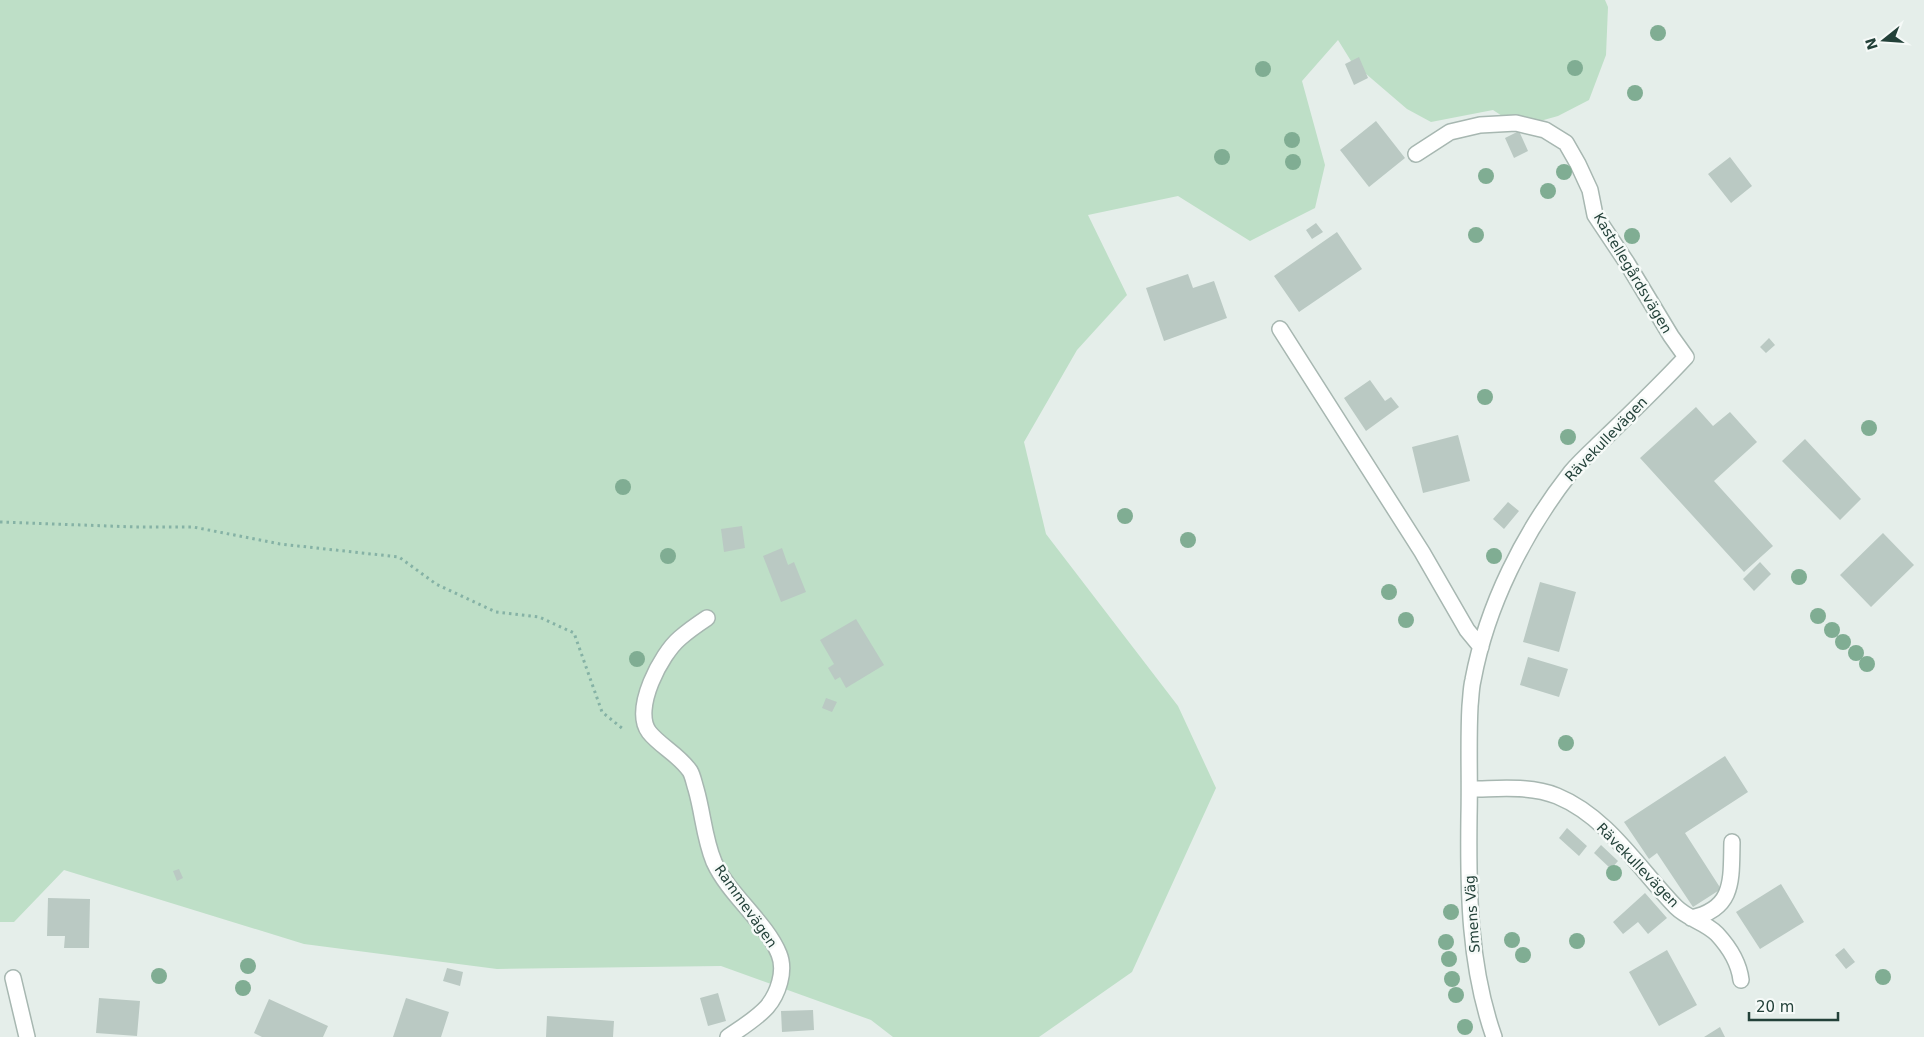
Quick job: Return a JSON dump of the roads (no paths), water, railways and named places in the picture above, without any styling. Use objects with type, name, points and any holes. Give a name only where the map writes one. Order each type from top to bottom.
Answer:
[{"type":"lane","name":"Kastellegårdsvägen","points":[[1416,154],[1450,132],[1480,125],[1516,123],[1545,130],[1566,143],[1590,190],[1595,215],[1628,263],[1671,336],[1686,357]]},
{"type":"lane","points":[[1280,329],[1422,552],[1467,630],[1481,647]]},
{"type":"lane","name":"Rävekullevägen","points":[[1686,357],[1572,471],[1532,527],[1504,582],[1485,630],[1472,681],[1468,742],[1470,789],[1529,789],[1555,795],[1575,804],[1624,847],[1677,908],[1716,933],[1739,966],[1741,980]]},
{"type":"lane","name":"Rammevägen","points":[[707,618],[678,639],[661,664],[644,697],[642,717],[649,732],[676,755],[691,772],[699,798],[706,836],[715,862],[737,898],[769,937],[780,955],[782,968],[776,994],[766,1008],[728,1037]]},
{"type":"lane","name":"Smens Väg","points":[[1470,789],[1468,865],[1472,935],[1477,977],[1494,1037]]},
{"type":"lane","points":[[1691,918],[1711,912],[1718,907],[1726,896],[1731,882],[1732,842]]},
{"type":"lane","points":[[13,978],[27,1037]]}]
